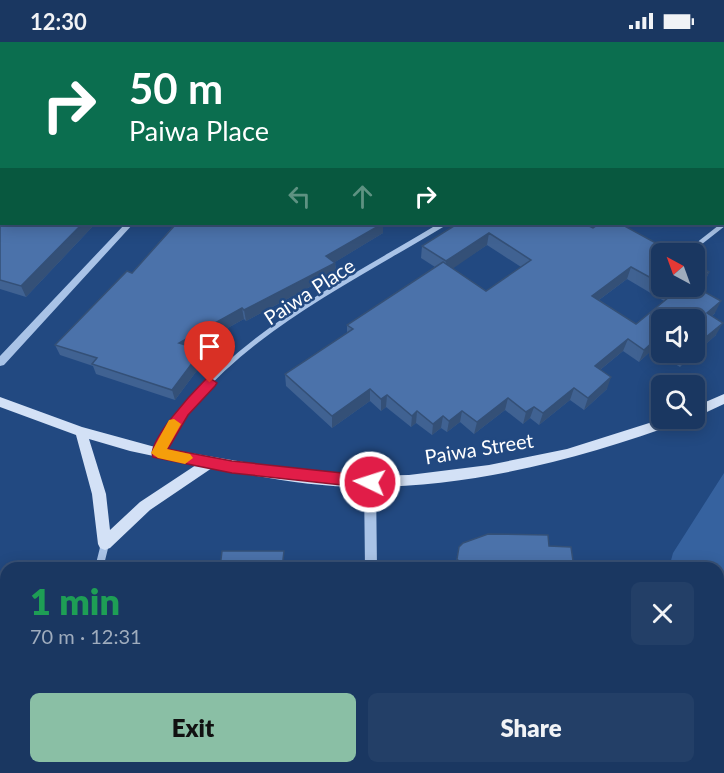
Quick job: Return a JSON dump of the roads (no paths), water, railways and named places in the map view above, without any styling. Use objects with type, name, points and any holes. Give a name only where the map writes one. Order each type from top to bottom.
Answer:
[{"type":"main road","points":[[705,408],[724,399]]},
{"type":"main road","name":"Paiwa Street","points":[[0,402],[81,432],[158,453],[210,463],[370,482],[454,474],[527,462],[652,429]]},
{"type":"main road","points":[[81,432],[99,494],[105,544]]},
{"type":"main road","points":[[105,544],[145,506],[210,463]]},
{"type":"street","points":[[0,362],[128,225]]},
{"type":"street","name":"Paiwa Place","points":[[158,453],[183,411],[241,356],[290,320],[441,225]]},
{"type":"street","points":[[370,482],[371,562]]},
{"type":"street","points":[[100,562],[105,544]]},
{"type":"lane","points":[[701,242],[723,225]]}]
